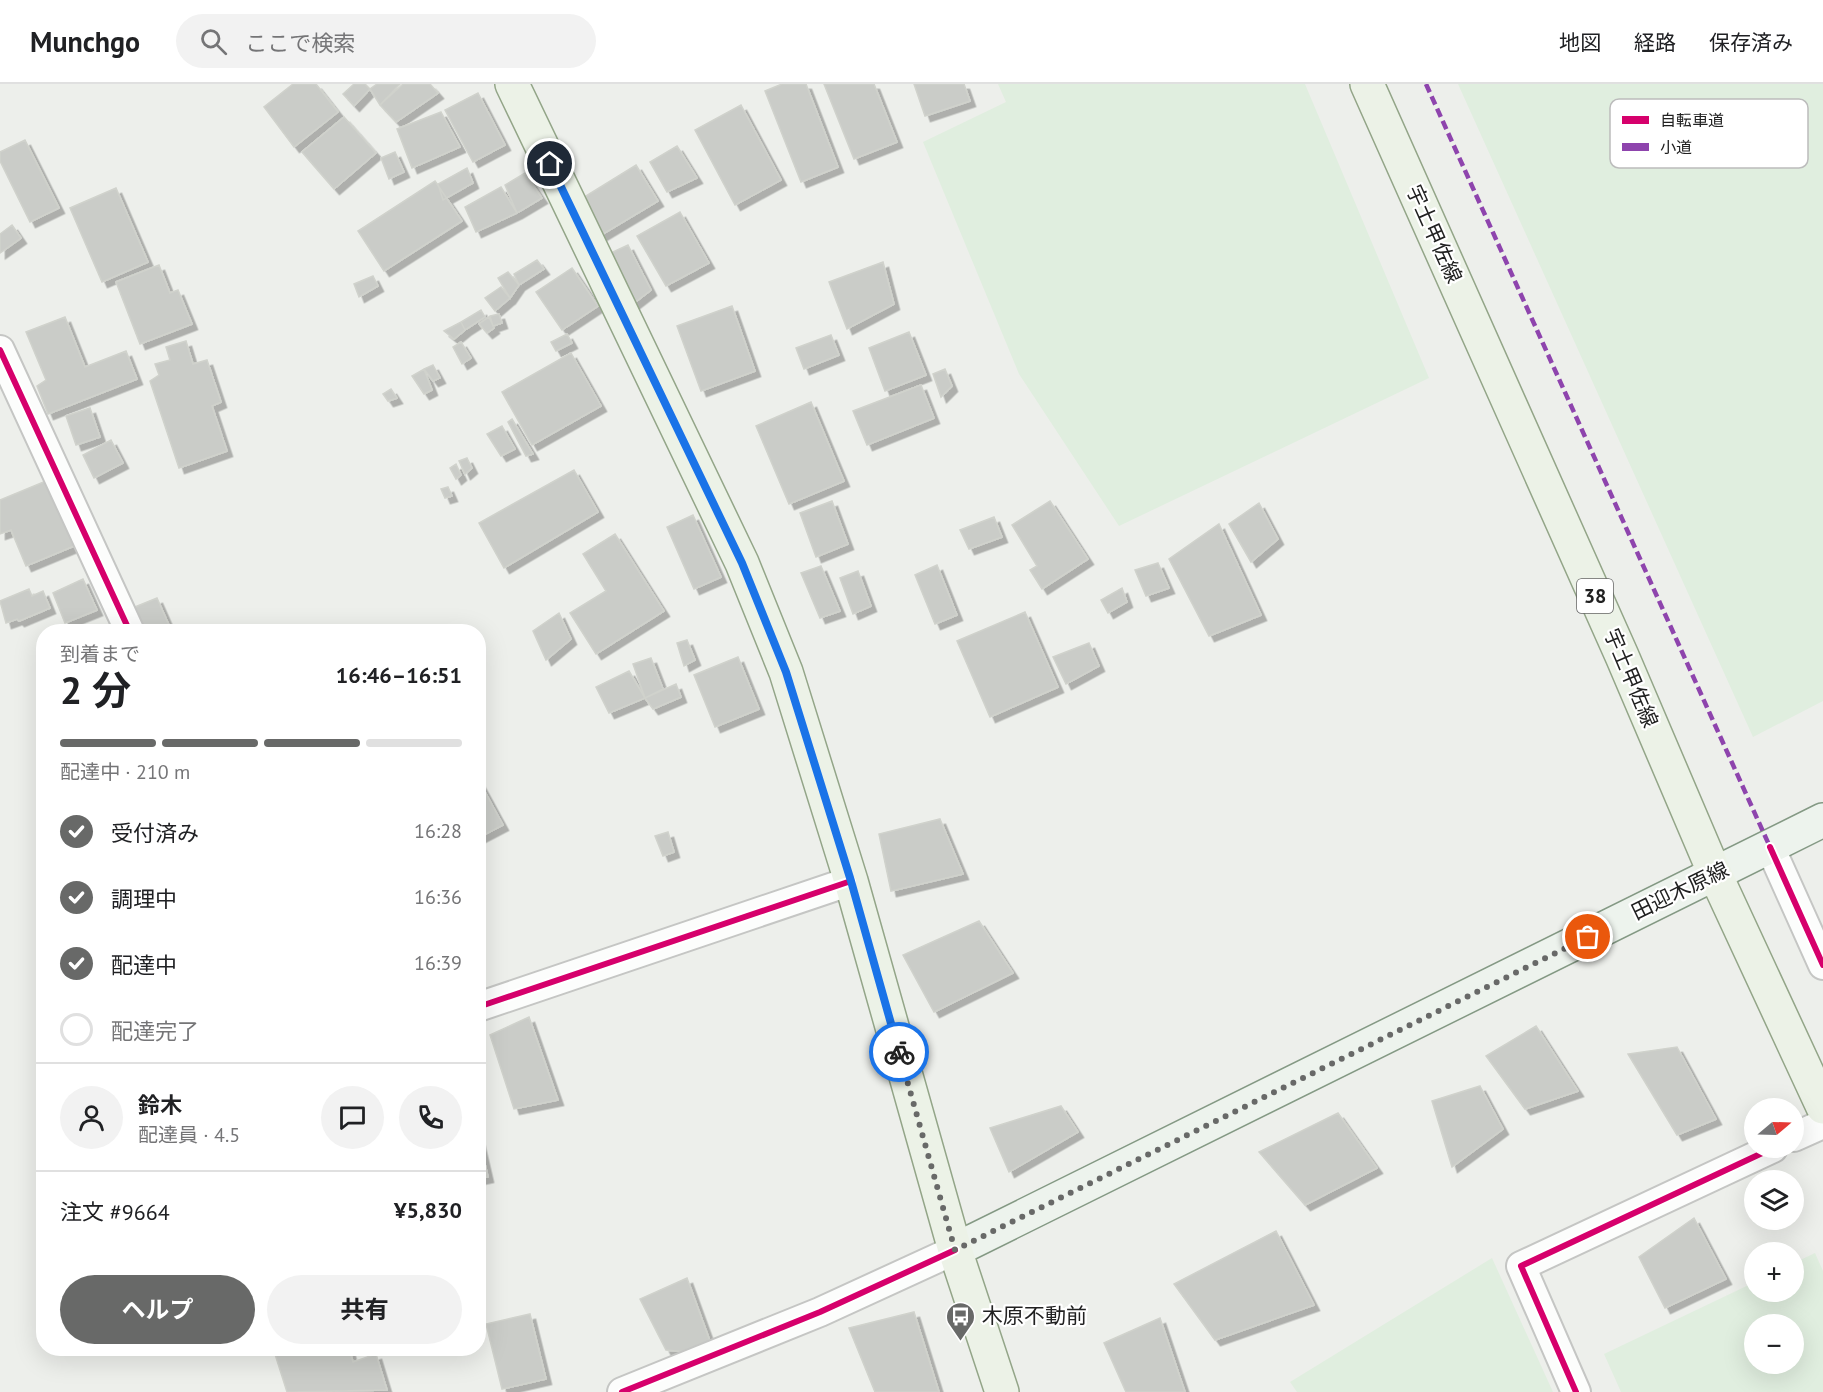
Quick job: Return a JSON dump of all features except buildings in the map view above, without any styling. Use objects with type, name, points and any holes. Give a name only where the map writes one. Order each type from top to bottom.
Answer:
[{"type":"main road","points":[[512,84],[742,563],[786,672],[851,881],[955,1250],[1002,1392]]},
{"type":"main road","name":"宇土甲佐線","points":[[1367,84],[1622,656],[1715,874],[1823,1107]]},
{"type":"main road","name":"田迎木原線","points":[[955,1250],[1823,820]]},
{"type":"street","points":[[0,350],[126,624]]},
{"type":"street","points":[[1770,847],[1823,965]]},
{"type":"street","points":[[486,1004],[851,881]]},
{"type":"street","points":[[1804,1133],[1823,1124]]},
{"type":"street","points":[[1576,1392],[1521,1266],[1752,1158]]},
{"type":"street","points":[[622,1392],[820,1312],[955,1250]]},
{"type":"green space","points":[[998,84],[1305,84],[1429,378],[1119,526],[1019,374],[923,142],[1006,102]]},
{"type":"green space","points":[[1458,84],[1823,84],[1823,701],[1753,737]]},
{"type":"green space","points":[[1815,1253],[1823,1271],[1823,1392],[1621,1392],[1604,1354],[1744,1287],[1744,1302],[1804,1302],[1804,1258]]},
{"type":"green space","points":[[1492,1258],[1553,1392],[1297,1392],[1290,1382]]},
{"type":"marked path","points":[[1426,84],[1770,847]]},
{"type":"cycle path","points":[[0,350],[126,624]]},
{"type":"cycle path","points":[[1770,847],[1823,965]]},
{"type":"cycle path","points":[[486,1004],[851,881]]},
{"type":"cycle path","points":[[1576,1392],[1521,1266],[1752,1158]]},
{"type":"cycle path","points":[[622,1392],[820,1312],[955,1250]]},
{"type":"way so far","points":[[899,1052],[955,1250],[1588,937]]},
{"type":"place","name":"木原不動前","points":[[961,1342]]},
{"type":"route","points":[[550,164],[742,563],[786,672],[851,881],[899,1052]]}]
